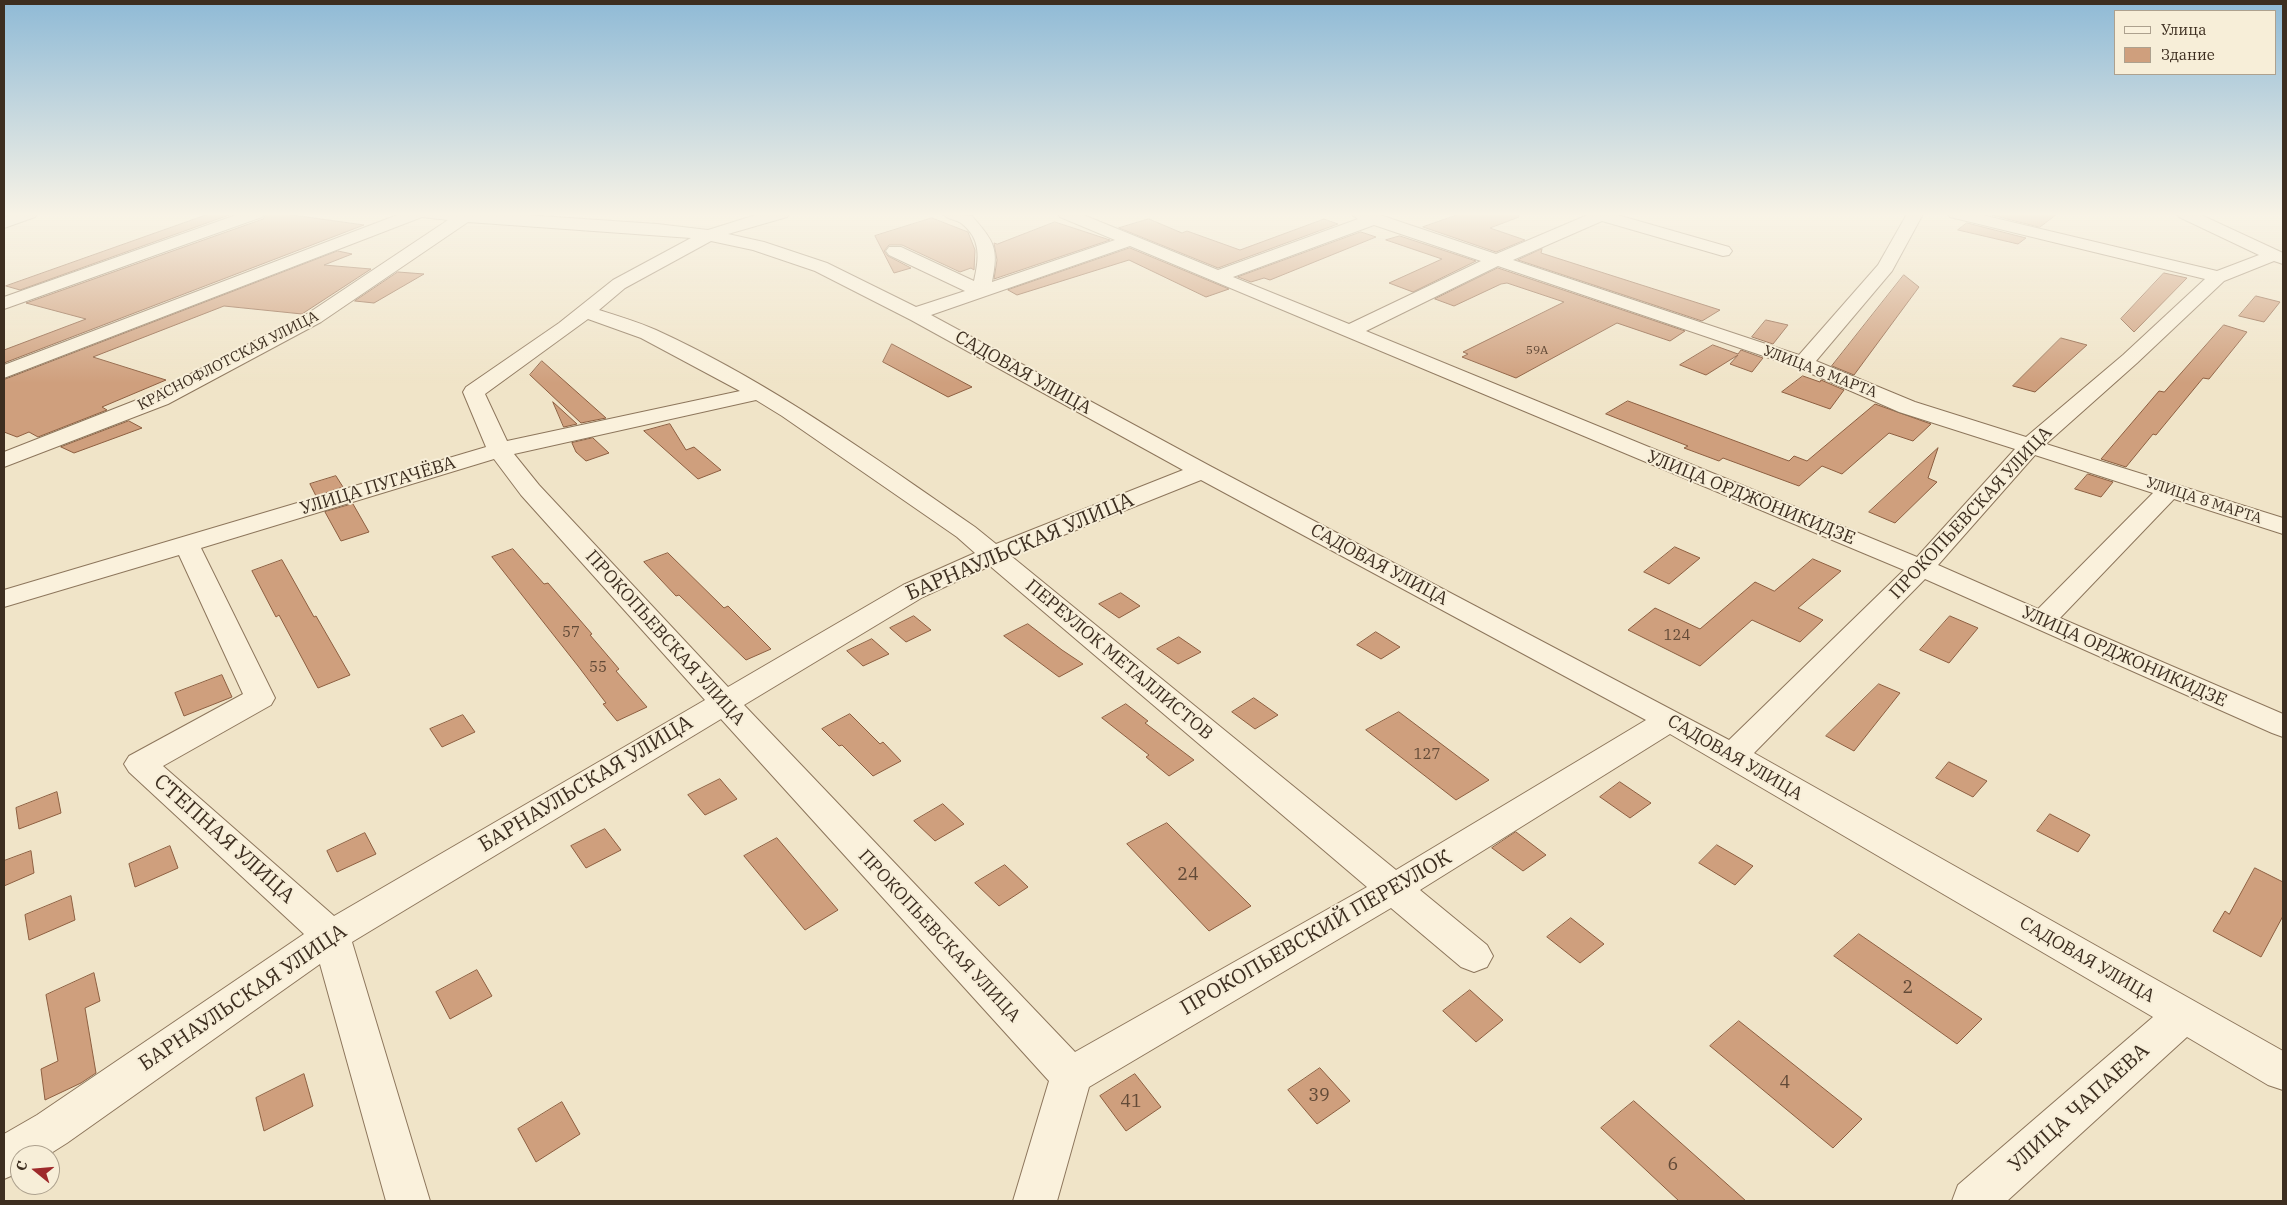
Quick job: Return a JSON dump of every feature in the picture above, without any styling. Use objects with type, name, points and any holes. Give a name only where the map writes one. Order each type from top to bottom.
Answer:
[{"type":"street","points":[[4,303],[97,270]]},
{"type":"street","points":[[4,372],[269,270]]},
{"type":"street","name":"КРАСНОФЛОТСКАЯ УЛИЦА","points":[[4,460],[160,399],[314,318],[385,270]]},
{"type":"street","name":"ПРОКОПЬЕВСКАЯ УЛИЦА","points":[[644,270],[618,284],[585,311],[474,392],[499,450],[530,490],[723,702],[1071,1076]]},
{"type":"street","name":"САДОВАЯ УЛИЦА","points":[[827,270],[915,314],[1202,471],[1670,720],[2184,1015],[2282,1068]]},
{"type":"street","points":[[936,270],[981,291]]},
{"type":"street","points":[[981,291],[985,270]]},
{"type":"street","points":[[915,314],[1042,270]]},
{"type":"street","name":"УЛИЦА ОРДЖОНИКИДЗЕ","points":[[1200,270],[1921,568],[2283,726]]},
{"type":"street","points":[[1216,277],[1233,270]]},
{"type":"street","points":[[1348,332],[1476,270]]},
{"type":"street","name":"УЛИЦА 8 МАРТА","points":[[1527,270],[1803,363],[1907,406],[2283,526]]},
{"type":"street","points":[[1803,363],[1883,270]]},
{"type":"street","points":[[2190,270],[2218,277]]},
{"type":"street","name":"ПРОКОПЬЕВСКАЯ УЛИЦА","points":[[1732,756],[1921,568],[2030,446],[2130,359],[2218,277],[2239,270]]},
{"type":"street","name":"ПЕРЕУЛОК МЕТАЛЛИСТОВ","points":[[585,311],[648,334],[723,372],[790,411],[994,554],[1474,956]]},
{"type":"street","name":"УЛИЦА ПУГАЧЁВА","points":[[4,600],[186,543],[499,450],[758,392]]},
{"type":"street","name":"БАРНАУЛЬСКАЯ УЛИЦА","points":[[4,1158],[52,1129],[331,936],[913,591],[994,554],[1202,471]]},
{"type":"street","points":[[2042,621],[2170,489]]},
{"type":"street","name":"СТЕПНАЯ УЛИЦА","points":[[186,543],[260,698],[140,764],[331,936]]},
{"type":"street","name":"ПРОКОПЬЕВСКИЙ ПЕРЕУЛОК","points":[[1071,1076],[1393,889],[1670,720]]},
{"type":"street","points":[[331,936],[408,1201]]},
{"type":"street","name":"УЛИЦА ЧАПАЕВА","points":[[1974,1201],[2184,1015]]},
{"type":"street","points":[[1035,1201],[1071,1076]]},
{"type":"building","points":[[50,270],[75,270],[20,290],[6,286]]},
{"type":"building","points":[[118,270],[246,270],[4,363],[4,350],[86,319],[26,303]]},
{"type":"building","points":[[288,270],[369,270],[302,314],[224,306],[93,357],[166,380],[102,407],[107,410],[38,437],[29,432],[17,437],[4,432],[4,380]]},
{"type":"building","points":[[995,270],[1020,270],[994,279]]},
{"type":"building","points":[[1065,270],[1096,270],[1017,295],[1008,290]]},
{"type":"building","points":[[1150,270],[1184,270],[1229,289],[1206,297]]},
{"type":"building","points":[[1256,270],[1294,270],[1270,280],[1264,278],[1251,282],[1238,277]]},
{"type":"building","points":[[1417,270],[1457,270],[1413,292],[1389,283]]},
{"type":"building","points":[[1493,270],[1505,270],[1685,331],[1670,341],[1617,323],[1516,378],[1462,357],[1468,354],[1463,352],[1564,302],[1507,283],[1454,306],[1435,299]]},
{"type":"building","points":[[1549,270],[1595,270],[1720,310],[1702,321]]},
{"type":"building","points":[[398,272],[424,274],[374,303],[355,301]]},
{"type":"building","points":[[2164,273],[2187,278],[2134,332],[2121,319]]},
{"type":"building","points":[[1904,275],[1919,287],[1854,375],[1832,366]]},
{"type":"building","points":[[2256,296],[2280,302],[2264,322],[2239,316]]},
{"type":"building","points":[[1766,320],[1788,325],[1773,344],[1752,337]]},
{"type":"building","points":[[2224,325],[2247,332],[2209,379],[2203,378],[2156,435],[2153,434],[2126,467],[2101,459],[2159,391],[2164,392]]},
{"type":"building","points":[[2061,338],[2087,345],[2035,392],[2013,386]]},
{"type":"building","points":[[892,344],[972,387],[948,397],[883,362]]},
{"type":"building","points":[[1713,345],[1738,354],[1741,350],[1763,358],[1752,372],[1730,364],[1738,355],[1706,375],[1680,365]]},
{"type":"building","points":[[542,361],[606,418],[581,423],[530,375]]},
{"type":"building","points":[[1803,376],[1820,382],[1821,380],[1844,390],[1830,409],[1782,392]]},
{"type":"building","points":[[1628,401],[1789,461],[1794,456],[1807,461],[1875,404],[1931,424],[1913,441],[1889,433],[1842,474],[1822,466],[1799,486],[1723,458],[1719,461],[1684,448],[1688,446],[1606,414]]},
{"type":"building","points":[[553,402],[577,424],[564,427]]},
{"type":"building","points":[[129,421],[142,428],[74,453],[61,447]]},
{"type":"building","points":[[670,424],[686,450],[694,447],[721,470],[698,479],[644,431]]},
{"type":"building","points":[[593,438],[609,453],[586,461],[576,452],[572,443]]},
{"type":"building","points":[[1938,448],[1928,478],[1937,482],[1895,523],[1869,512]]},
{"type":"building","points":[[2088,474],[2113,482],[2101,497],[2075,489]]},
{"type":"building","points":[[336,476],[343,487],[316,496],[310,484]]},
{"type":"building","points":[[353,504],[369,532],[341,541],[325,512]]},
{"type":"building","points":[[1675,547],[1700,558],[1669,584],[1644,572]]},
{"type":"building","points":[[513,549],[544,584],[548,583],[592,634],[590,635],[619,669],[616,671],[647,707],[617,721],[603,704],[606,703],[578,666],[492,557]]},
{"type":"building","points":[[668,553],[724,608],[728,606],[771,649],[746,660],[679,595],[676,596],[644,562]]},
{"type":"building","points":[[1813,559],[1841,571],[1798,608],[1823,620],[1800,642],[1752,620],[1700,666],[1628,630],[1655,608],[1700,629],[1755,582],[1774,591]]},
{"type":"building","points":[[282,560],[350,675],[318,688],[279,615],[276,617],[252,571]]},
{"type":"building","points":[[1121,593],[1140,606],[1119,618],[1099,604]]},
{"type":"building","points":[[914,616],[931,630],[906,642],[890,628]]},
{"type":"building","points":[[1950,616],[1978,628],[1949,663],[1920,650]]},
{"type":"building","points":[[1028,624],[1083,664],[1059,677],[1004,636]]},
{"type":"building","points":[[1376,632],[1400,647],[1381,659],[1357,645]]},
{"type":"building","points":[[1179,637],[1201,652],[1178,664],[1157,649]]},
{"type":"building","points":[[872,639],[889,654],[863,666],[847,651]]},
{"type":"building","points":[[222,675],[232,697],[184,716],[175,693]]},
{"type":"building","points":[[1879,684],[1900,693],[1854,751],[1826,736]]},
{"type":"building","points":[[1254,698],[1278,715],[1255,729],[1232,712]]},
{"type":"building","points":[[1126,704],[1148,721],[1145,723],[1194,760],[1169,776],[1146,757],[1149,755],[1102,718]]},
{"type":"building","points":[[1399,712],[1489,780],[1456,800],[1366,730]]},
{"type":"building","points":[[850,714],[880,744],[883,742],[901,761],[873,776],[842,745],[839,746],[822,729]]},
{"type":"building","points":[[463,715],[475,732],[442,747],[430,729]]},
{"type":"building","points":[[1949,762],[1987,781],[1973,797],[1936,778]]},
{"type":"building","points":[[720,779],[737,799],[705,815],[688,795]]},
{"type":"building","points":[[1620,782],[1651,803],[1630,818],[1600,797]]},
{"type":"building","points":[[57,792],[61,813],[19,829],[16,808]]},
{"type":"building","points":[[943,804],[964,824],[935,841],[914,821]]},
{"type":"building","points":[[2050,814],[2090,835],[2078,852],[2037,831]]},
{"type":"building","points":[[1167,823],[1251,906],[1209,931],[1127,844]]},
{"type":"building","points":[[605,829],[621,850],[586,868],[571,846]]},
{"type":"building","points":[[1516,832],[1546,855],[1523,871],[1492,848]]},
{"type":"building","points":[[365,833],[376,854],[337,872],[327,851]]},
{"type":"building","points":[[777,838],[838,910],[805,930],[744,856]]},
{"type":"building","points":[[1717,845],[1753,866],[1735,885],[1699,863]]},
{"type":"building","points":[[170,846],[178,868],[135,887],[129,864]]},
{"type":"building","points":[[31,851],[34,873],[4,886],[4,861]]},
{"type":"building","points":[[1005,865],[1028,887],[999,906],[975,883]]},
{"type":"building","points":[[2255,868],[2283,882],[2283,916],[2261,957],[2213,931],[2225,911],[2229,914]]},
{"type":"building","points":[[71,896],[75,920],[29,940],[25,915]]},
{"type":"building","points":[[1571,918],[1604,944],[1580,963],[1547,937]]},
{"type":"building","points":[[1859,934],[1982,1019],[1957,1044],[1834,956]]},
{"type":"building","points":[[477,970],[492,996],[450,1019],[436,992]]},
{"type":"building","points":[[94,973],[100,1001],[85,1008],[96,1073],[81,1083],[45,1100],[41,1069],[58,1061],[46,995]]},
{"type":"building","points":[[1470,990],[1503,1020],[1476,1042],[1443,1011]]},
{"type":"building","points":[[1739,1021],[1862,1119],[1833,1148],[1710,1046]]},
{"type":"building","points":[[1320,1068],[1350,1101],[1317,1124],[1288,1090]]},
{"type":"building","points":[[304,1074],[313,1106],[264,1131],[256,1098]]},
{"type":"building","points":[[1135,1074],[1161,1107],[1126,1131],[1100,1096]]},
{"type":"building","points":[[1634,1101],[1746,1201],[1679,1201],[1601,1128]]},
{"type":"building","points":[[562,1102],[580,1134],[536,1162],[518,1129]]}]
